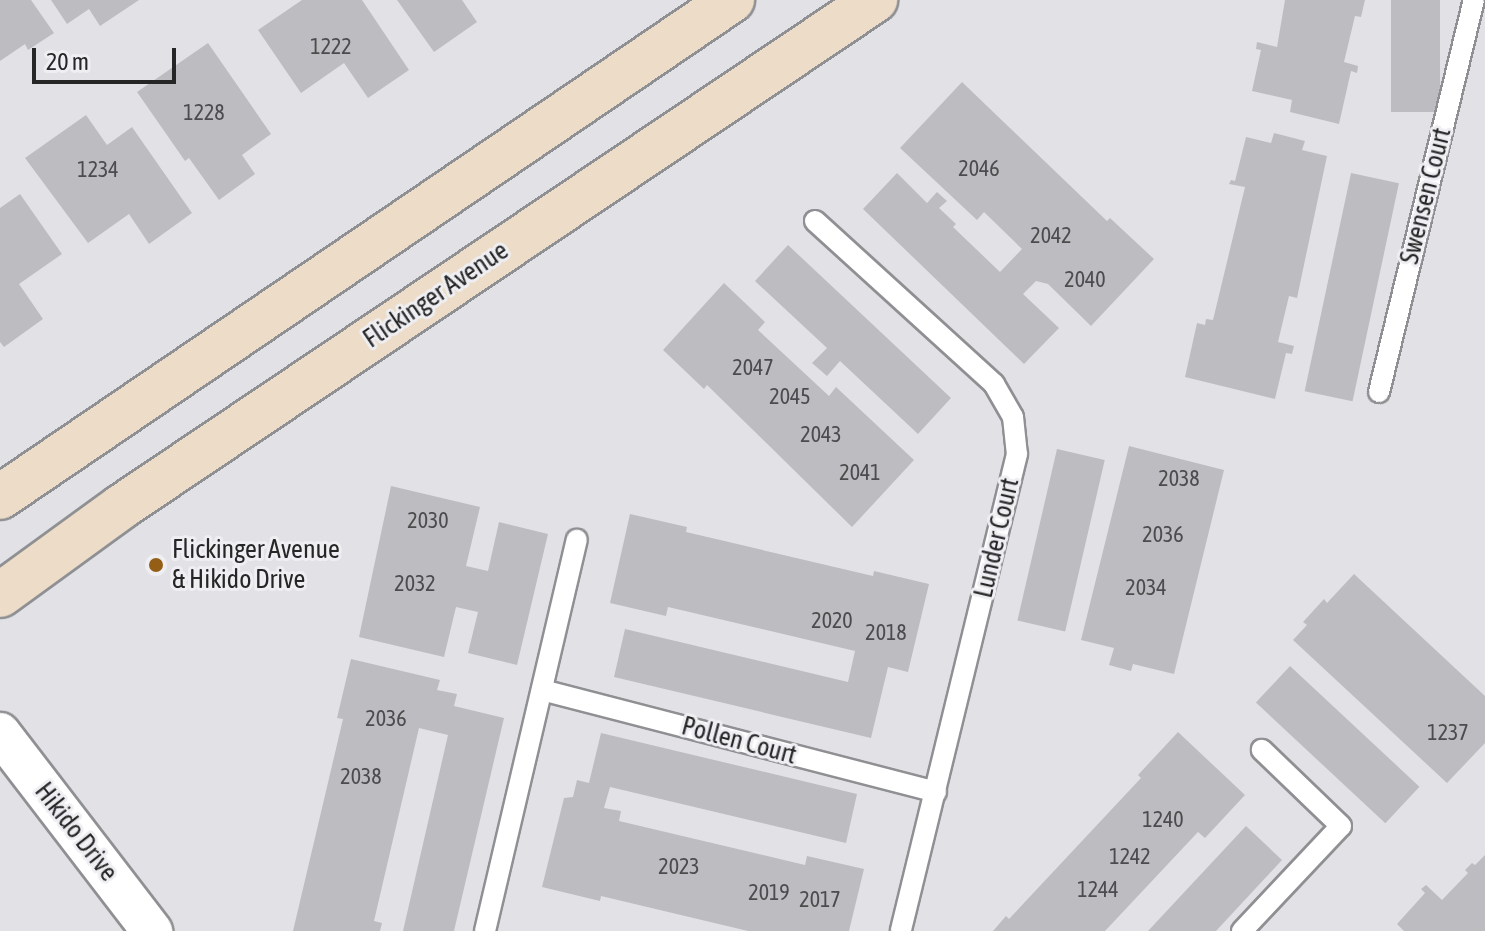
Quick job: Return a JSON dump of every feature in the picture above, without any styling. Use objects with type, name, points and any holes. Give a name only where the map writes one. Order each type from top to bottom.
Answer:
[{"type":"main road","points":[[0,497],[732,0]]},
{"type":"main road","name":"Flickinger Avenue","points":[[0,595],[121,507],[875,0]]},
{"type":"street","name":"Hikido Drive","points":[[0,733],[152,931]]},
{"type":"lane","name":"Swensen Court","points":[[1379,392],[1474,0]]},
{"type":"lane","name":"Lunder Court","points":[[815,221],[994,384],[1013,417],[1017,454],[901,931]]},
{"type":"lane","points":[[485,931],[577,540]]},
{"type":"lane","name":"Pollen Court","points":[[542,690],[936,792]]},
{"type":"lane","points":[[1242,931],[1341,826],[1262,750]]},
{"type":"building","points":[[0,0],[31,0],[54,33],[28,50],[25,44],[0,61]]},
{"type":"building","points":[[51,0],[139,0],[100,26],[89,9],[67,24]]},
{"type":"building","points":[[302,0],[362,0],[409,70],[368,98],[344,63],[301,93],[258,30]]},
{"type":"building","points":[[397,0],[462,0],[477,22],[434,52]]},
{"type":"building","points":[[1285,0],[1365,0],[1361,17],[1355,16],[1344,62],[1358,66],[1357,73],[1351,71],[1339,124],[1290,112],[1292,100],[1252,91],[1261,50],[1256,49],[1257,42],[1277,47]]},
{"type":"building","points":[[1391,0],[1440,0],[1440,112],[1391,112]]},
{"type":"building","points":[[208,43],[271,134],[242,155],[255,174],[219,200],[189,158],[185,161],[137,92]]},
{"type":"building","points":[[962,82],[1107,221],[1110,218],[1154,259],[1091,326],[1048,284],[1036,281],[1023,294],[1059,328],[1024,364],[863,209],[897,173],[927,203],[937,192],[947,201],[939,208],[956,224],[953,227],[1000,272],[1022,249],[984,212],[977,220],[900,148]]},
{"type":"building","points":[[86,115],[107,145],[132,127],[192,213],[149,244],[129,214],[88,243],[25,158]]},
{"type":"building","points":[[1274,133],[1305,141],[1302,150],[1327,156],[1297,298],[1289,296],[1278,342],[1294,346],[1292,354],[1286,353],[1275,399],[1185,377],[1197,323],[1205,325],[1206,319],[1213,320],[1245,187],[1229,184],[1231,180],[1235,181],[1246,137],[1271,143]]},
{"type":"building","points":[[1351,173],[1399,183],[1353,401],[1305,391]]},
{"type":"building","points":[[20,194],[62,254],[19,284],[43,319],[4,347],[0,342],[0,208]]},
{"type":"building","points":[[788,245],[951,398],[918,434],[840,361],[827,376],[812,363],[827,348],[755,281]]},
{"type":"building","points":[[724,283],[765,322],[758,330],[829,396],[836,387],[914,460],[852,527],[707,385],[704,389],[663,350]]},
{"type":"building","points":[[1129,446],[1224,470],[1174,674],[1133,664],[1131,671],[1109,665],[1114,648],[1081,640]]},
{"type":"building","points":[[1057,449],[1105,460],[1065,632],[1017,620]]},
{"type":"building","points":[[391,486],[480,507],[466,566],[488,571],[499,522],[548,534],[517,665],[468,653],[478,612],[456,607],[444,657],[359,637]]},
{"type":"building","points":[[630,514],[687,527],[686,532],[873,576],[874,571],[929,584],[908,672],[888,667],[871,738],[614,677],[625,629],[848,682],[855,651],[668,607],[666,616],[610,603]]},
{"type":"building","points":[[1354,574],[1485,696],[1485,743],[1447,783],[1293,640],[1307,625],[1303,622],[1324,599],[1327,603]]},
{"type":"building","points":[[351,659],[440,680],[437,690],[457,694],[454,706],[504,718],[454,931],[403,931],[448,735],[419,728],[374,921],[382,923],[380,931],[293,931],[343,719],[337,718]]},
{"type":"building","points":[[1290,666],[1419,787],[1385,823],[1256,703]]},
{"type":"building","points":[[1178,732],[1245,795],[1205,838],[1198,832],[1105,931],[993,931],[1006,916],[1009,919],[1141,778],[1138,775]]},
{"type":"building","points":[[601,733],[857,794],[846,843],[610,787],[604,808],[621,811],[619,821],[805,865],[807,856],[864,869],[849,931],[748,931],[601,896],[600,901],[542,887],[564,798],[573,797],[577,780],[589,783]]},
{"type":"building","points":[[1246,826],[1282,860],[1216,931],[1148,931]]},
{"type":"building","points":[[1485,855],[1485,931],[1404,931],[1397,924],[1425,893],[1421,889],[1426,885],[1442,900],[1468,873],[1465,870]]},
{"type":"place","name":"Flickinger Avenue & Hikido Drive","points":[[156,565]]}]
